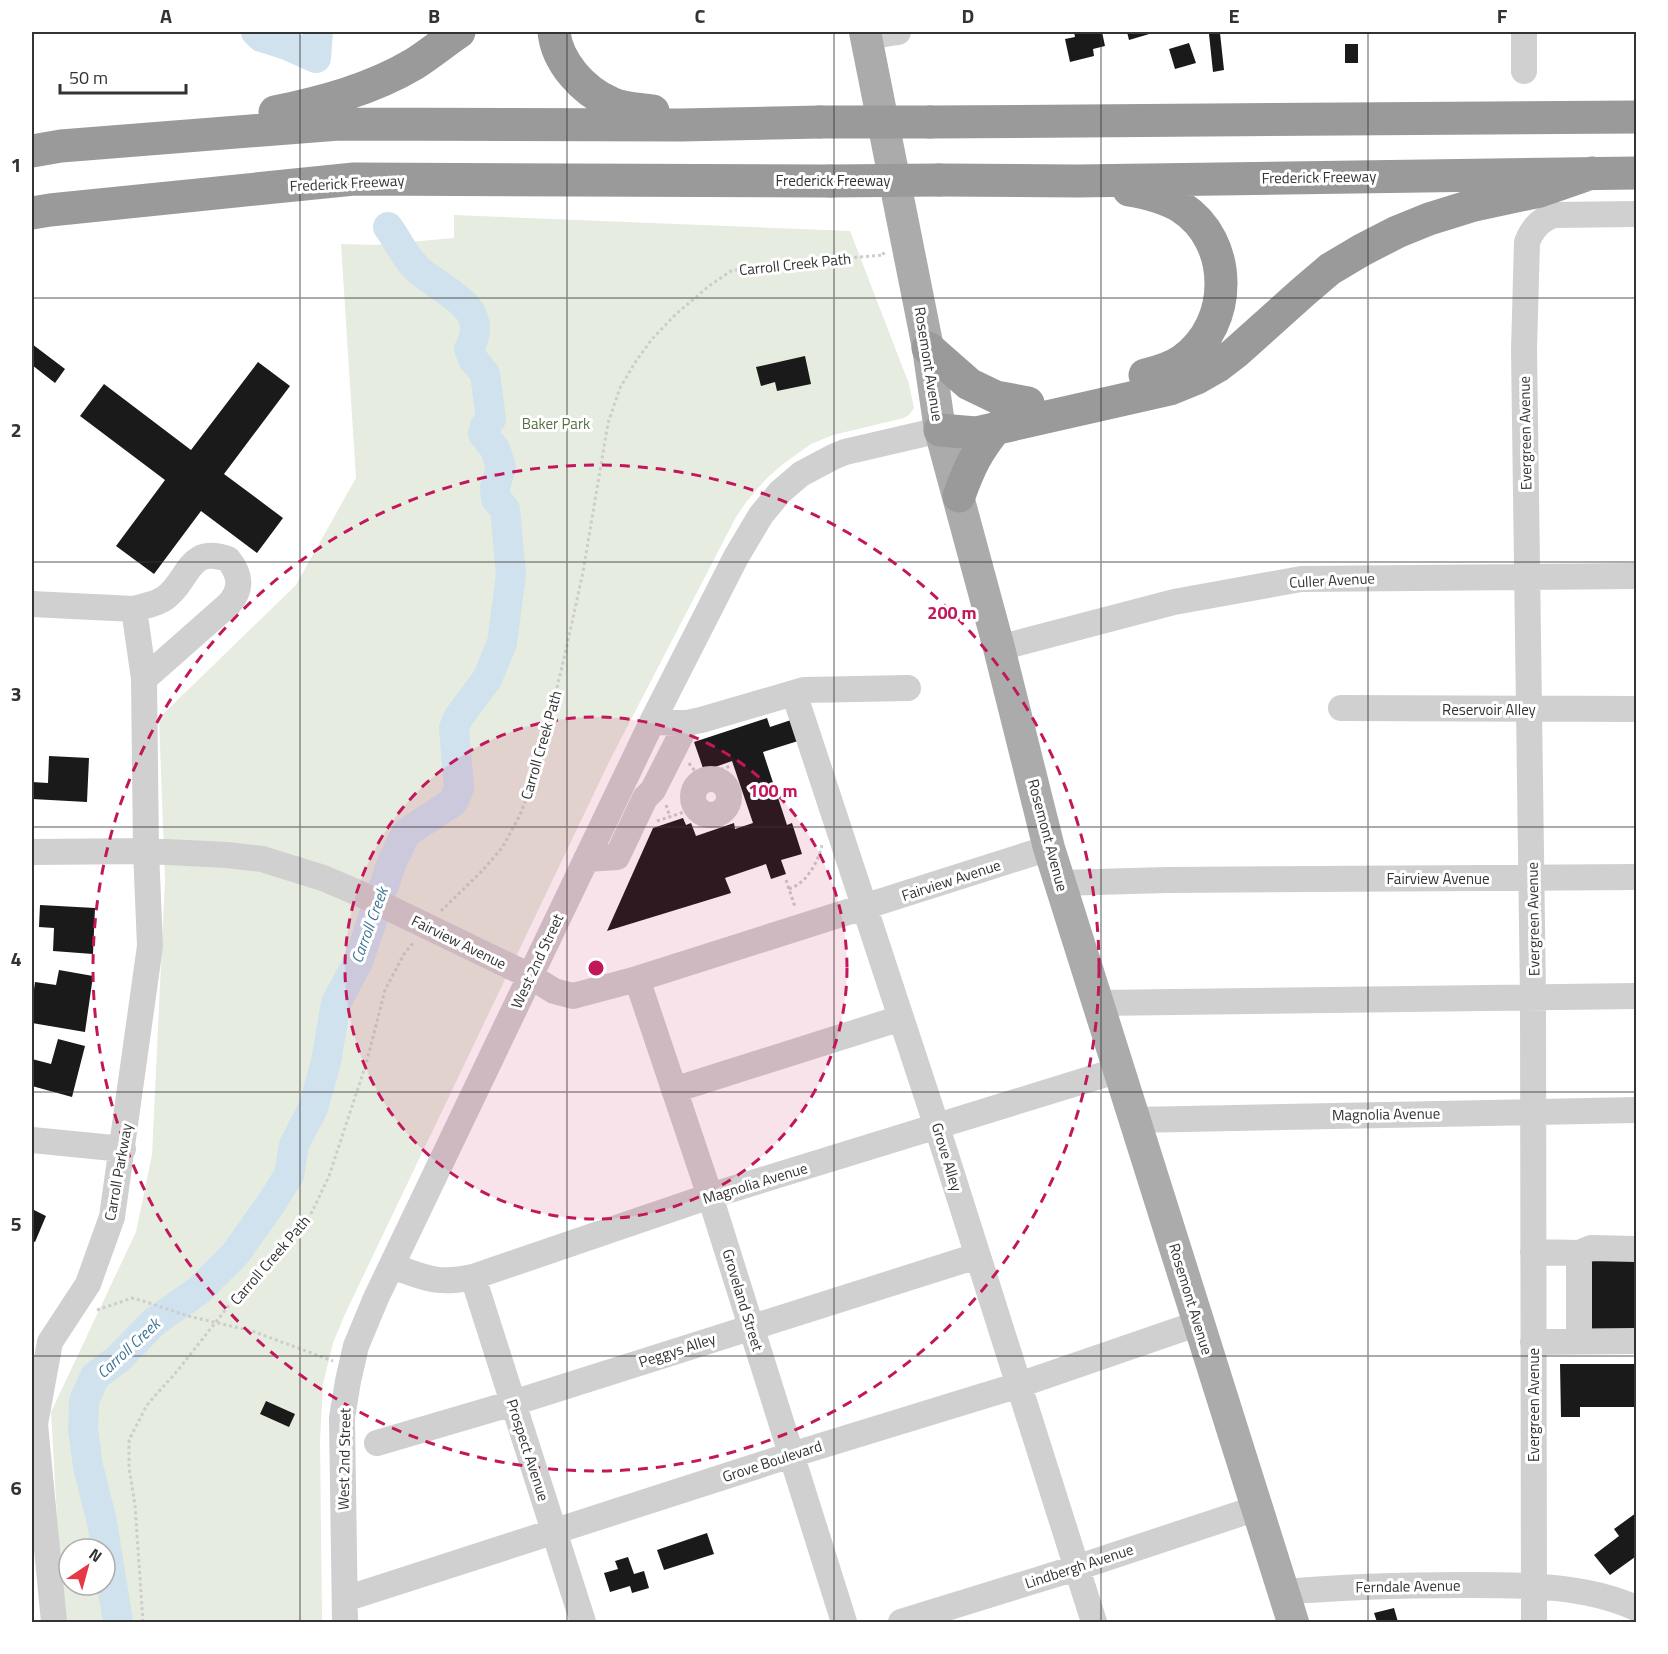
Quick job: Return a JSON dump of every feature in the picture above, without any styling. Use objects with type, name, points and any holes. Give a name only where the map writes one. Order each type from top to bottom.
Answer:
[{"type":"highway","points":[[46,148],[147,128],[257,116],[317,103],[388,77],[414,63],[459,32]]},
{"type":"highway","points":[[555,32],[555,42],[567,67],[586,88],[612,104],[668,113],[771,124]]},
{"type":"highway","points":[[46,148],[339,124],[681,125],[1636,117]]},
{"type":"highway","points":[[939,430],[976,433],[1170,389],[1218,366],[1330,269],[1397,232],[1428,219],[1540,191],[1592,173]]},
{"type":"highway","name":"Frederick Freeway","points":[[32,213],[354,179],[1077,181],[1636,173]]},
{"type":"highway","points":[[939,430],[1028,403],[1160,371],[1182,360],[1197,347],[1209,331],[1217,313],[1221,294],[1219,264],[1209,237],[1197,221],[1182,208],[1164,198],[1077,181]]},
{"type":"highway","points":[[928,348],[969,384],[996,397],[1028,403]]},
{"type":"highway","points":[[959,496],[975,455],[996,428]]},
{"type":"main road","name":"Rosemont Avenue","points":[[866,34],[928,348],[939,430],[959,496],[1049,848],[1293,1623]]},
{"type":"street","points":[[866,34],[898,32]]},
{"type":"street","points":[[1524,32],[1524,71]]},
{"type":"street","name":"Evergreen Avenue","points":[[1534,1623],[1533,997],[1524,350],[1527,242],[1533,229],[1542,220],[1553,215],[1636,214]]},
{"type":"street","name":"West 2nd Street","points":[[345,1611],[342,1418],[351,1366],[365,1323],[652,722],[736,557],[761,515],[780,492],[801,474],[845,452],[939,430]]},
{"type":"street","points":[[32,604],[134,609],[167,597],[192,564],[200,558],[210,555],[228,559],[237,574],[240,585],[236,595],[229,604],[144,679]]},
{"type":"street","name":"Culler Avenue","points":[[999,648],[1174,602],[1300,579],[1636,576]]},
{"type":"street","name":"Carroll Parkway","points":[[54,1623],[35,1424],[50,1342],[88,1284],[112,1217],[150,946],[146,851],[144,679],[134,609]]},
{"type":"street","points":[[652,722],[687,723],[799,692],[908,688]]},
{"type":"street","name":"Grove Alley","points":[[799,692],[1094,1623]]},
{"type":"street","name":"Reservoir Alley","points":[[1341,708],[1636,709]]},
{"type":"street","points":[[586,859],[616,857],[645,798],[658,780],[687,723]]},
{"type":"street","points":[[658,780],[696,788]]},
{"type":"street","name":"Fairview Avenue","points":[[32,852],[146,851],[228,855],[262,859],[293,867],[356,892],[530,976],[554,991],[573,996],[637,979],[1049,848]]},
{"type":"street","name":"Fairview Avenue","points":[[1060,883],[1167,880],[1636,877]]},
{"type":"street","name":"Groveland Street","points":[[637,979],[710,1196],[844,1623]]},
{"type":"street","points":[[1098,1003],[1636,996]]},
{"type":"street","points":[[674,1090],[901,1018]]},
{"type":"street","name":"Magnolia Avenue","points":[[392,1266],[436,1281],[450,1282],[473,1277],[710,1196],[1119,1070]]},
{"type":"street","name":"Magnolia Avenue","points":[[1135,1119],[1636,1110]]},
{"type":"street","points":[[32,1140],[123,1149]]},
{"type":"street","points":[[1533,1252],[1580,1253],[1591,1248],[1636,1249]]},
{"type":"street","points":[[1579,1341],[1580,1253]]},
{"type":"street","name":"Peggys Alley","points":[[377,1443],[513,1403],[977,1256]]},
{"type":"street","name":"Prospect Avenue","points":[[473,1277],[583,1623]]},
{"type":"street","name":"Grove Boulevard","points":[[345,1611],[554,1531],[1019,1385],[1199,1323]]},
{"type":"street","points":[[1533,1342],[1636,1341]]},
{"type":"street","name":"Lindbergh Avenue","points":[[901,1623],[1257,1508]]},
{"type":"street","name":"Ferndale Avenue","points":[[1283,1592],[1386,1585],[1492,1585],[1590,1593],[1636,1608]]},
{"type":"path","name":"Carroll Creek Path","points":[[143,1623],[135,1505],[129,1468],[129,1440],[147,1405],[216,1323],[237,1294],[283,1250],[312,1212],[333,1165],[366,1064],[385,990],[404,954],[502,848],[520,815],[538,767],[564,662],[583,572],[608,423],[620,388],[652,339],[675,314],[709,286],[731,272],[762,265],[884,255]]},
{"type":"path","points":[[685,755],[692,768],[702,774],[731,766]]},
{"type":"path","points":[[651,824],[684,812]]},
{"type":"path","points":[[789,889],[801,884],[805,879],[820,852],[821,842]]},
{"type":"path","points":[[786,880],[803,927]]},
{"type":"path","points":[[76,1302],[89,1310],[102,1309],[132,1298],[188,1316],[252,1331],[351,1366]]},
{"type":"green space","name":"Baker Park","points":[[454,215],[850,231],[909,384],[914,408],[904,418],[833,435],[811,444],[766,479],[747,501],[736,517],[610,760],[333,1343],[323,1384],[320,1440],[322,1622],[63,1622],[62,1597],[117,1597],[117,1537],[58,1537],[51,1412],[136,1232],[152,1155],[165,880],[159,718],[296,585],[356,478],[341,244],[376,245],[454,238]]},
{"type":"building","points":[[1074,32],[1102,32],[1105,46],[1093,49],[1094,56],[1070,62],[1065,39],[1075,37]]},
{"type":"building","points":[[1127,32],[1156,32],[1129,40]]},
{"type":"building","points":[[1220,33],[1224,70],[1213,72],[1209,34]]},
{"type":"building","points":[[1189,43],[1196,63],[1175,69],[1169,49]]},
{"type":"building","points":[[1345,44],[1358,44],[1358,63],[1345,63]]},
{"type":"building","points":[[32,344],[65,369],[55,383],[32,365]]},
{"type":"building","points":[[805,356],[811,384],[777,391],[775,382],[761,386],[756,367]]},
{"type":"building","points":[[258,362],[290,386],[224,474],[283,518],[257,553],[201,511],[154,574],[116,546],[165,480],[80,416],[104,384],[191,450]]},
{"type":"building","points":[[767,718],[770,727],[791,720],[798,741],[763,752],[787,825],[792,823],[802,854],[781,860],[786,874],[771,879],[766,864],[725,878],[731,893],[607,931],[653,828],[683,818],[686,825],[691,823],[696,836],[734,823],[735,829],[753,823],[732,761],[704,771],[694,742]]},
{"type":"building","points":[[49,756],[89,758],[87,802],[32,799],[32,782],[48,783]]},
{"type":"building","points":[[40,905],[95,908],[93,954],[53,951],[54,928],[39,927]]},
{"type":"building","points":[[59,970],[93,976],[85,1032],[32,1023],[35,982],[56,985]]},
{"type":"building","points":[[58,1039],[85,1046],[72,1097],[32,1086],[32,1059],[51,1064]]},
{"type":"building","points":[[32,1209],[46,1216],[35,1242],[32,1241]]},
{"type":"building","points":[[1590,1259],[1636,1259],[1636,1330],[1590,1330]]},
{"type":"building","points":[[1560,1364],[1636,1364],[1636,1407],[1580,1407],[1580,1417],[1561,1417]]},
{"type":"building","points":[[266,1401],[295,1414],[289,1427],[260,1414]]},
{"type":"building","points":[[1636,1513],[1636,1559],[1635,1557],[1610,1575],[1594,1555],[1619,1536],[1614,1529]]},
{"type":"building","points":[[707,1533],[714,1554],[664,1570],[657,1550]]},
{"type":"building","points":[[628,1557],[634,1574],[644,1571],[649,1588],[632,1593],[630,1586],[610,1592],[604,1573],[618,1569],[615,1561]]},
{"type":"building","points":[[1394,1608],[1398,1622],[1377,1622],[1374,1613]]},
{"type":"waterway","points":[[256,32],[261,37],[287,45],[316,58],[318,32]]},
{"type":"waterway","name":"Carroll Creek","points":[[118,1622],[102,1522],[88,1466],[83,1429],[84,1401],[95,1376],[118,1359],[154,1322],[198,1291],[236,1253],[289,1175],[294,1145],[313,1108],[326,1062],[336,1003],[358,962],[392,862],[406,833],[453,802],[459,788],[454,728],[458,718],[487,679],[502,643],[511,575],[505,509],[496,499],[495,487],[501,467],[495,449],[483,434],[485,426],[491,419],[485,374],[473,359],[469,349],[474,335],[474,323],[463,303],[416,267],[388,227]]}]
